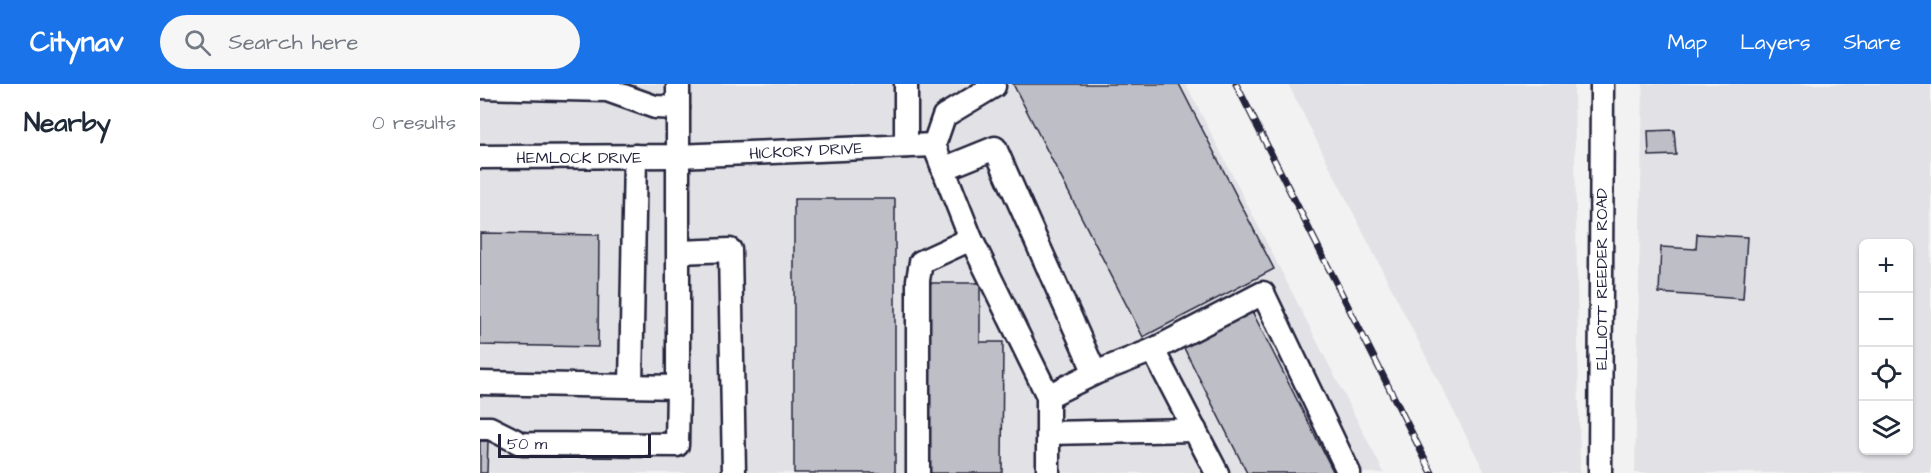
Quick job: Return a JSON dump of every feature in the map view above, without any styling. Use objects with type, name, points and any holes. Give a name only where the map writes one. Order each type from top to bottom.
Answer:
[{"type":"street","points":[[480,428],[490,429],[522,444],[677,446],[678,84]]},
{"type":"street","points":[[906,84],[906,146]]},
{"type":"street","name":"ELLIOTT REEDER ROAD","points":[[1600,473],[1602,84]]},
{"type":"street","points":[[994,86],[944,116],[934,145],[971,239],[1048,396],[1048,473]]},
{"type":"street","points":[[480,87],[607,90],[655,106],[678,108]]},
{"type":"street","name":"HICKORY DRIVE","points":[[678,156],[934,145]]},
{"type":"street","points":[[943,169],[995,148],[1095,373]]},
{"type":"street","points":[[631,386],[635,156]]},
{"type":"street","name":"HEMLOCK DRIVE","points":[[480,157],[678,156]]},
{"type":"street","points":[[918,473],[918,280],[921,262],[971,239]]},
{"type":"street","points":[[679,252],[730,250],[734,473]]},
{"type":"street","points":[[1048,396],[1095,373],[1153,350],[1263,294],[1349,473]]},
{"type":"street","points":[[1153,350],[1217,473]]},
{"type":"street","points":[[480,382],[678,387]]},
{"type":"street","points":[[1048,433],[1195,430]]},
{"type":"shaded area","points":[[480,84],[1186,84],[1384,473],[480,473]]},
{"type":"shaded area","points":[[1288,84],[1574,84],[1580,473],[1485,473]]},
{"type":"shaded area","points":[[1643,84],[1931,84],[1931,473],[1635,473]]},
{"type":"building","points":[[1013,84],[1179,84],[1274,269],[1143,337]]},
{"type":"building","points":[[1674,130],[1676,155],[1649,156],[1648,131]]},
{"type":"building","points":[[794,199],[895,199],[895,473],[794,473]]},
{"type":"building","points":[[480,233],[599,235],[598,347],[480,345]]},
{"type":"building","points":[[1697,234],[1747,237],[1743,299],[1659,293],[1661,247],[1696,249]]},
{"type":"building","points":[[924,283],[980,283],[980,342],[1003,342],[1002,473],[923,473]]},
{"type":"building","points":[[1251,309],[1334,473],[1247,473],[1182,344]]},
{"type":"building","points":[[480,441],[488,441],[487,473],[480,473]]},
{"type":"railway","points":[[1236,84],[1432,473]]}]
